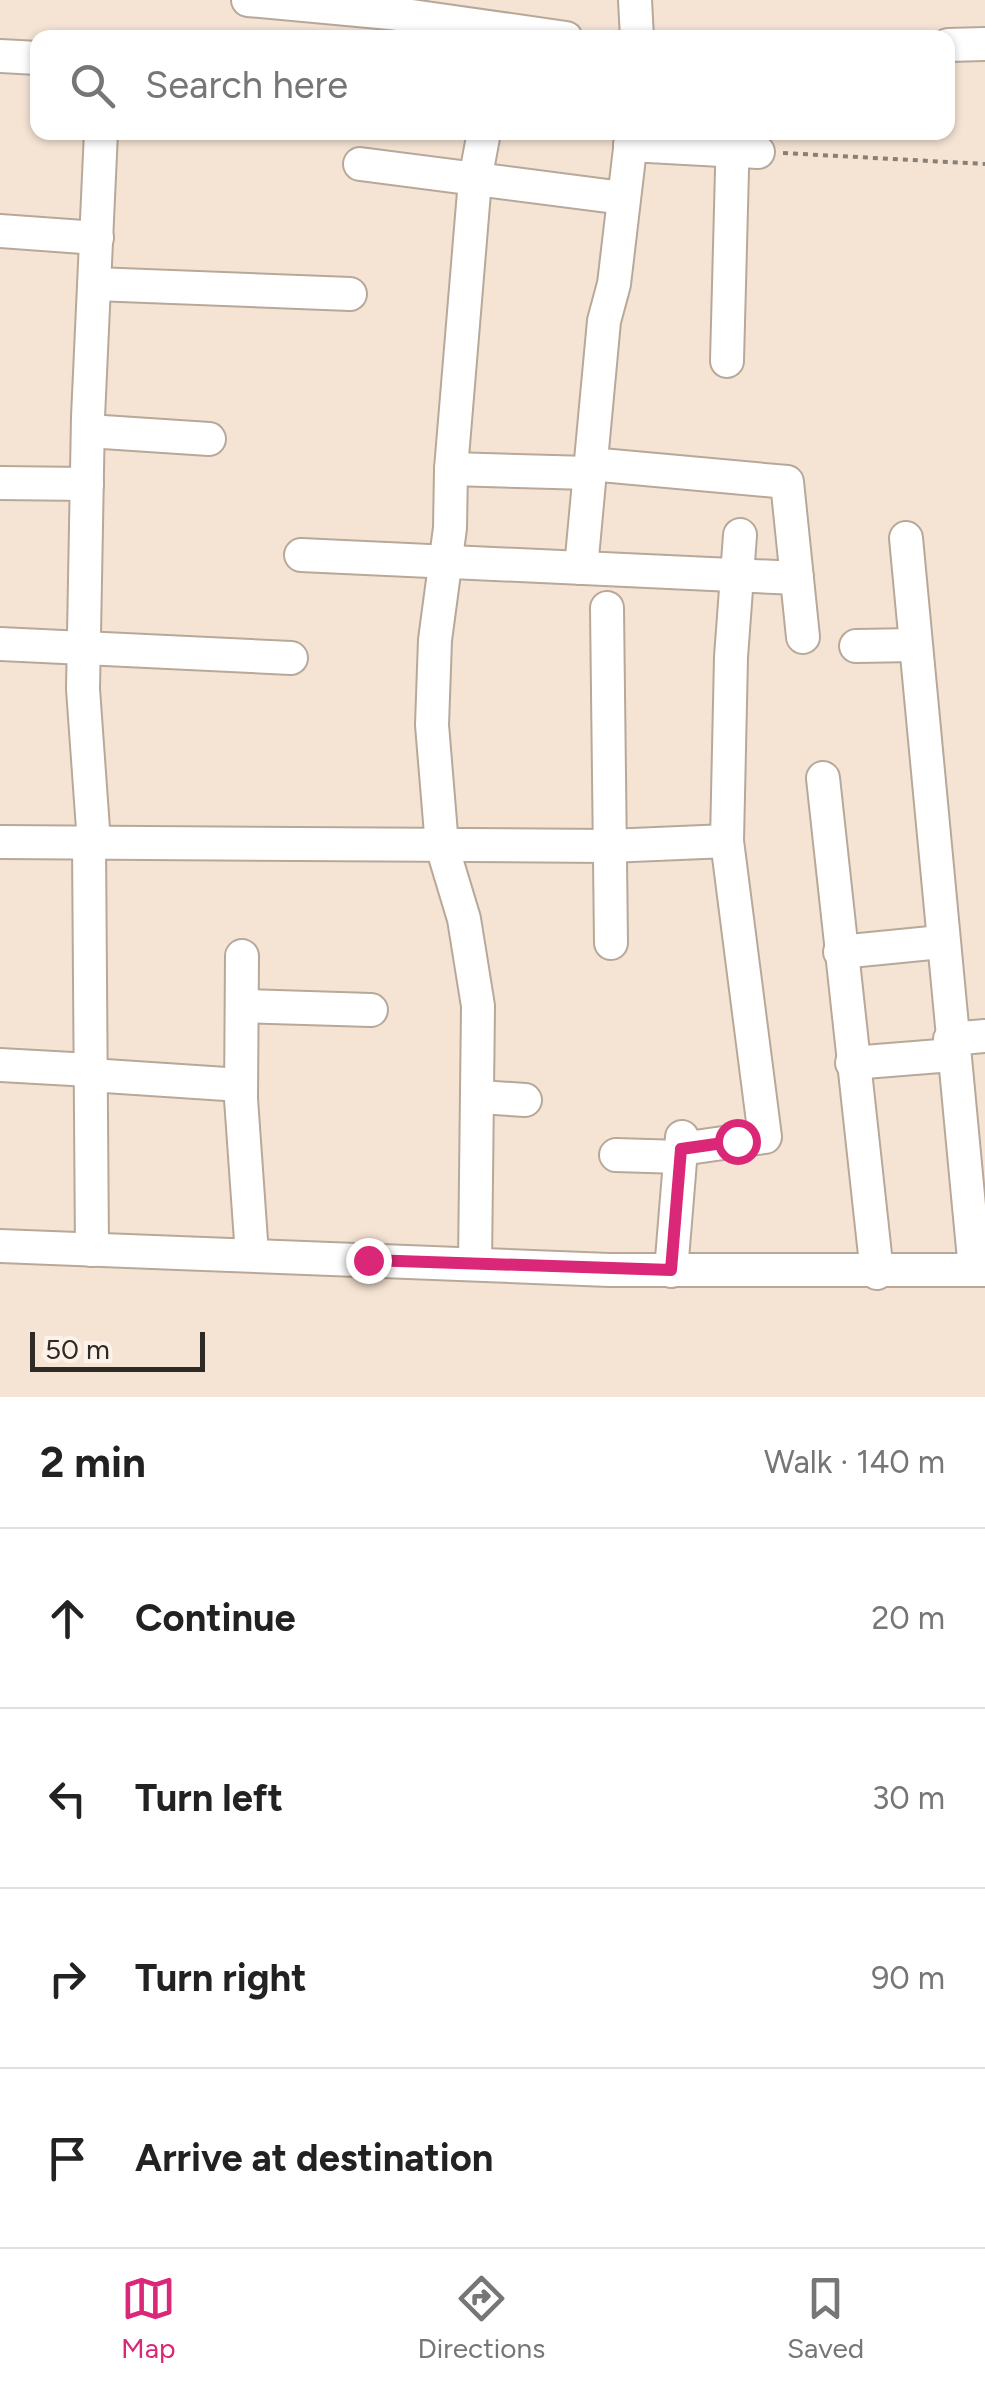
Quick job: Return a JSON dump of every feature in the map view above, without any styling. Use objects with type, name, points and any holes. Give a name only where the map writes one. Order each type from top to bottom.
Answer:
[{"type":"street","points":[[248,0],[390,12],[512,30]]},
{"type":"street","points":[[635,0],[637,30]]},
{"type":"street","points":[[955,46],[985,44]]},
{"type":"street","points":[[0,56],[30,58]]},
{"type":"street","points":[[92,1250],[92,843],[83,646],[101,140]]},
{"type":"street","points":[[475,1264],[479,1097],[475,973],[442,846],[432,725],[435,640],[446,560],[475,180],[482,140]]},
{"type":"street","points":[[581,568],[604,320],[614,284],[631,140]]},
{"type":"street","points":[[662,140],[741,145],[727,360]]},
{"type":"street","points":[[360,164],[623,198]]},
{"type":"street","points":[[0,231],[97,238]]},
{"type":"street","points":[[95,284],[350,294]]},
{"type":"street","points":[[88,431],[209,440]]},
{"type":"street","points":[[451,468],[589,468],[787,482],[803,638]]},
{"type":"street","points":[[0,483],[87,484]]},
{"type":"street","points":[[616,1155],[765,1137],[727,840],[731,657],[740,535]]},
{"type":"street","points":[[0,1246],[671,1270],[980,1270],[951,1047],[906,538]]},
{"type":"street","points":[[301,555],[797,578]]},
{"type":"street","points":[[608,608],[611,943]]},
{"type":"street","points":[[0,644],[291,658]]},
{"type":"street","points":[[856,646],[914,645]]},
{"type":"street","points":[[823,778],[877,1272]]},
{"type":"street","points":[[0,842],[609,846],[727,840]]},
{"type":"street","points":[[840,952],[941,942]]},
{"type":"street","points":[[242,956],[241,1085],[252,1255]]},
{"type":"street","points":[[242,1006],[371,1010]]},
{"type":"street","points":[[852,1063],[951,1047],[985,1036]]},
{"type":"street","points":[[0,1065],[241,1085]]},
{"type":"street","points":[[479,1097],[526,1100]]},
{"type":"street","points":[[671,1270],[681,1148]]},
{"type":"path","points":[[741,145],[985,164]]},
{"type":"route","points":[[368,1260],[671,1270],[681,1149],[737,1141]]}]
